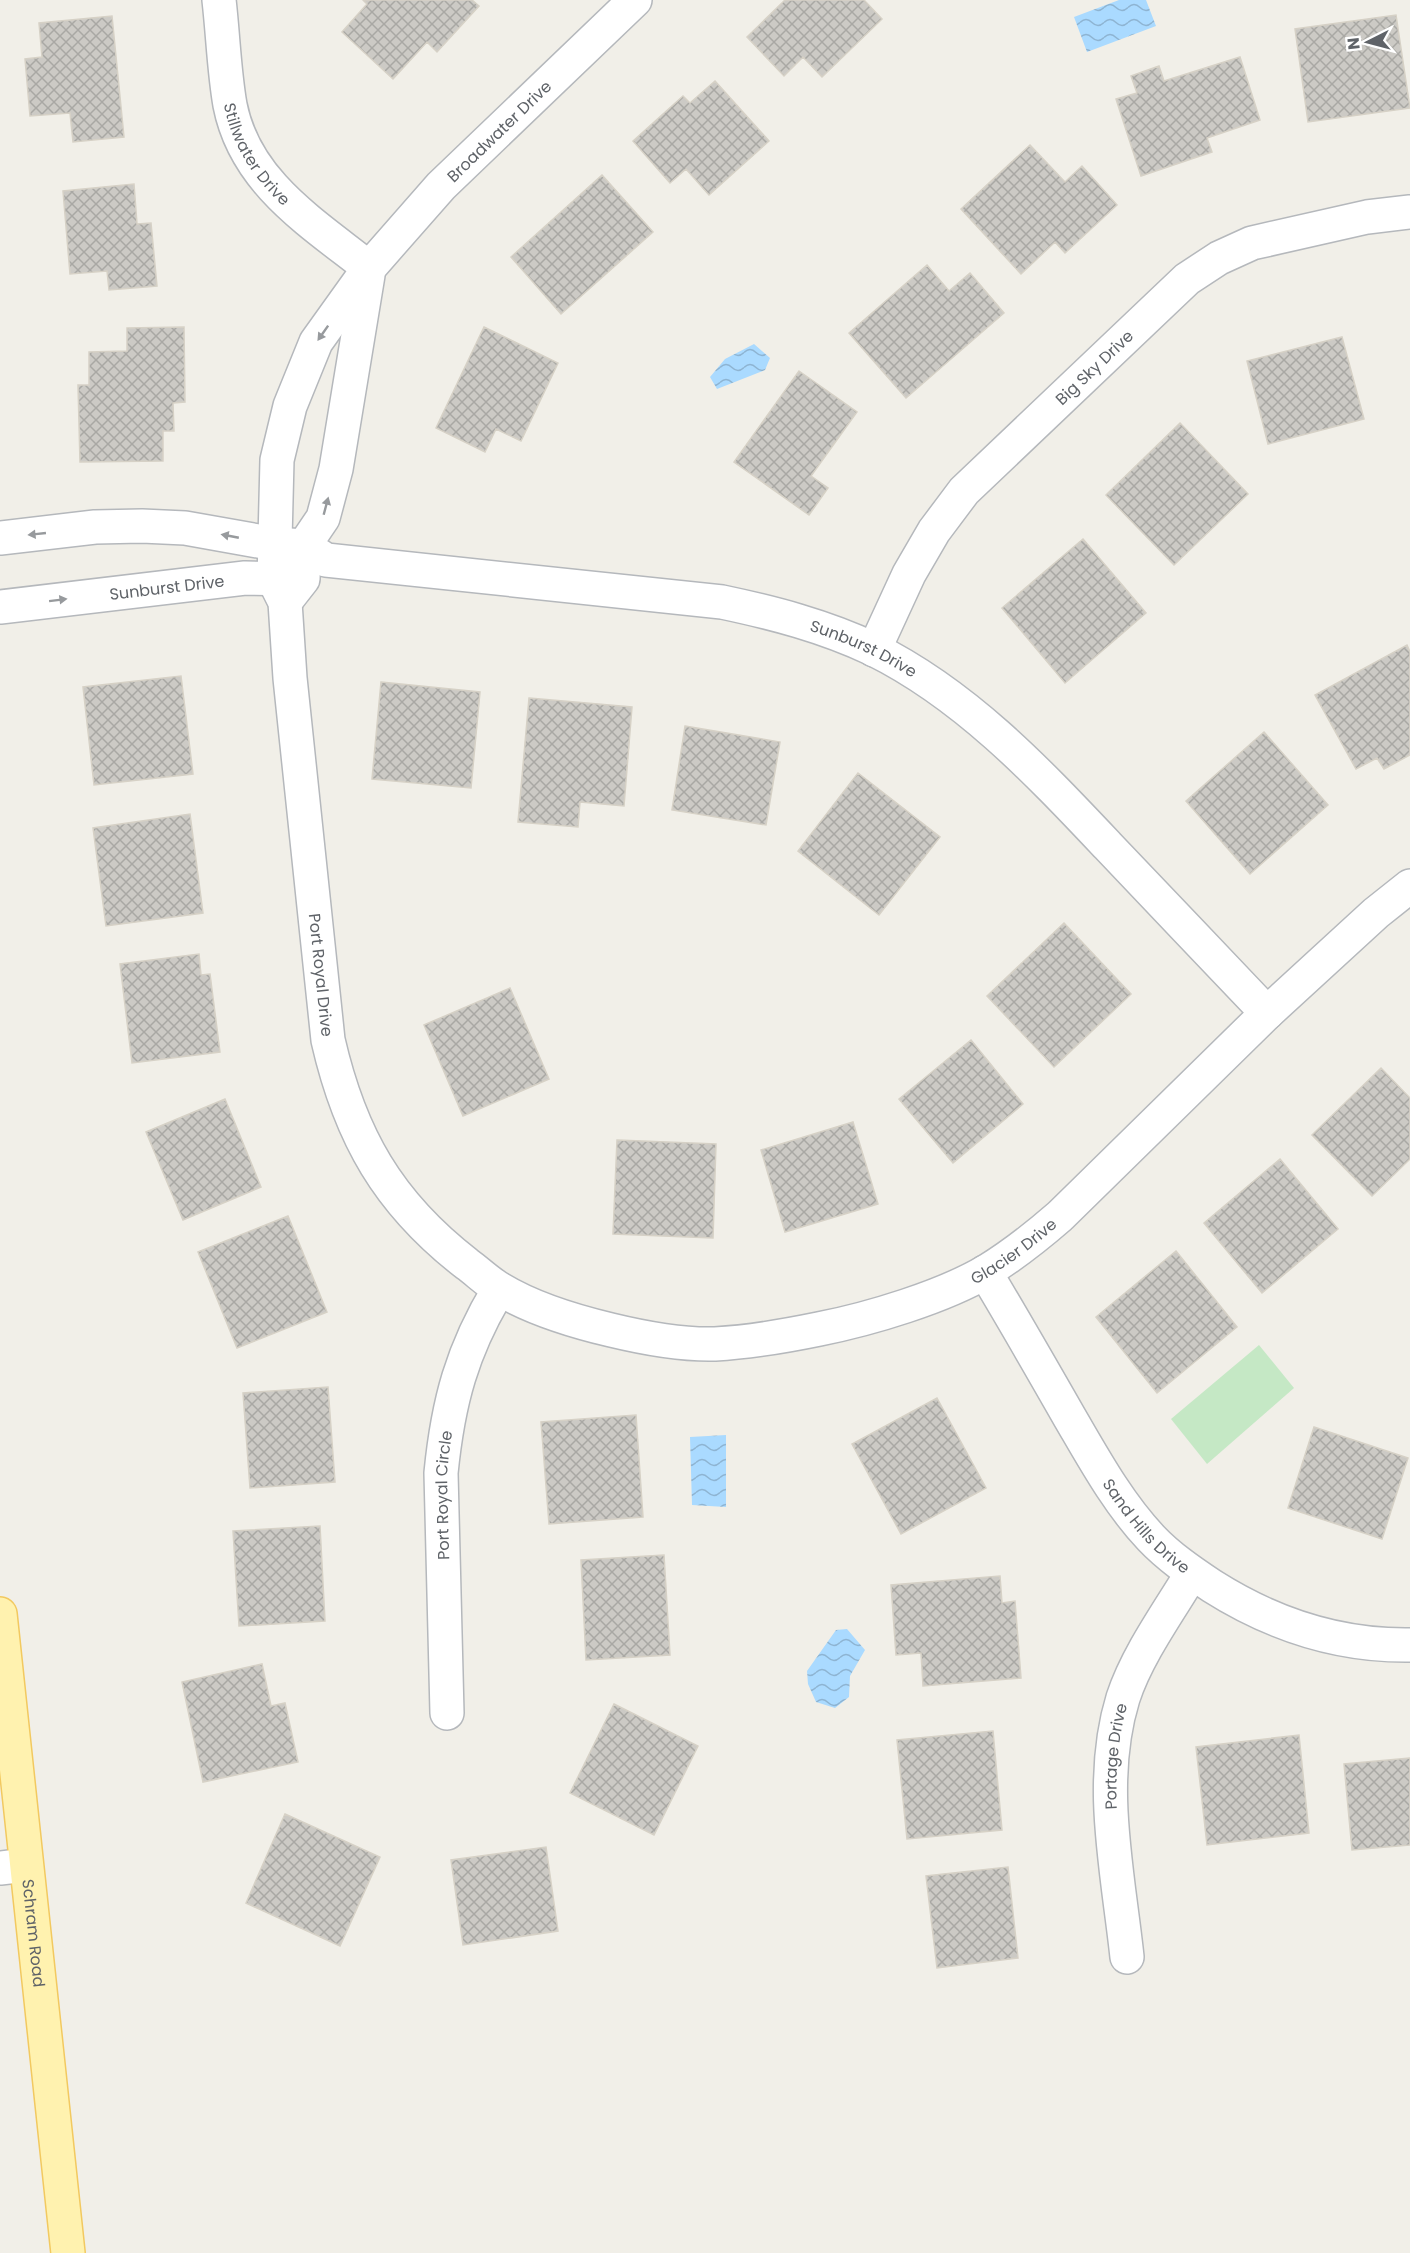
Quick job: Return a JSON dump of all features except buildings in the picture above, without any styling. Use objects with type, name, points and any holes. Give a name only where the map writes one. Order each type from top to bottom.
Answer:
[{"type":"main road","name":"Schram Road","points":[[0,1614],[13,1867],[68,2253]]},
{"type":"street","name":"Stillwater Drive","points":[[219,0],[231,105],[241,141],[259,172],[291,206],[369,268]]},
{"type":"street","name":"Broadwater Drive","points":[[295,569],[277,460],[290,406],[316,342],[369,268],[441,186],[635,0]]},
{"type":"street","name":"Big Sky Drive","points":[[874,650],[909,574],[934,531],[964,491],[1186,279],[1219,258],[1252,243],[1367,217],[1410,212]]},
{"type":"street","points":[[295,569],[322,518],[336,469],[369,268]]},
{"type":"street","name":"Sunburst Drive","points":[[0,538],[95,527],[185,528],[295,569]]},
{"type":"street","name":"Sunburst Drive","points":[[0,607],[245,578],[295,569],[722,602],[781,615],[830,630],[874,650],[922,678],[975,717],[1028,762],[1267,1013]]},
{"type":"street","name":"Port Royal Drive","points":[[295,569],[290,678],[322,990],[328,1040],[338,1083],[353,1123],[375,1164],[404,1204],[449,1249],[499,1289]]},
{"type":"street","name":"Glacier Drive","points":[[499,1289],[541,1309],[583,1324],[669,1341],[713,1344],[757,1340],[844,1324],[904,1306],[985,1272],[1026,1244],[1060,1216],[1267,1013],[1376,913],[1410,886]]},
{"type":"street","name":"Sand Hills Drive","points":[[985,1272],[1097,1463],[1125,1507],[1152,1539],[1192,1573],[1236,1601],[1293,1627],[1338,1639],[1410,1645]]},
{"type":"street","name":"Port Royal Circle","points":[[447,1713],[441,1473],[445,1434],[459,1373],[480,1321],[499,1289]]},
{"type":"street","name":"Portage Drive","points":[[1127,1957],[1111,1824],[1111,1773],[1115,1733],[1124,1696],[1140,1660],[1192,1573]]},
{"type":"green space","points":[[1259,1345],[1294,1388],[1207,1464],[1171,1419]]},
{"type":"water","points":[[1119,0],[1146,0],[1156,26],[1087,52],[1074,17]]},
{"type":"water","points":[[754,344],[770,358],[765,370],[717,389],[710,377],[725,359]]},
{"type":"water","points":[[726,1435],[726,1507],[692,1505],[690,1437]]},
{"type":"water","points":[[847,1629],[865,1650],[850,1676],[849,1697],[835,1708],[816,1702],[808,1684],[807,1671],[836,1630]]}]
